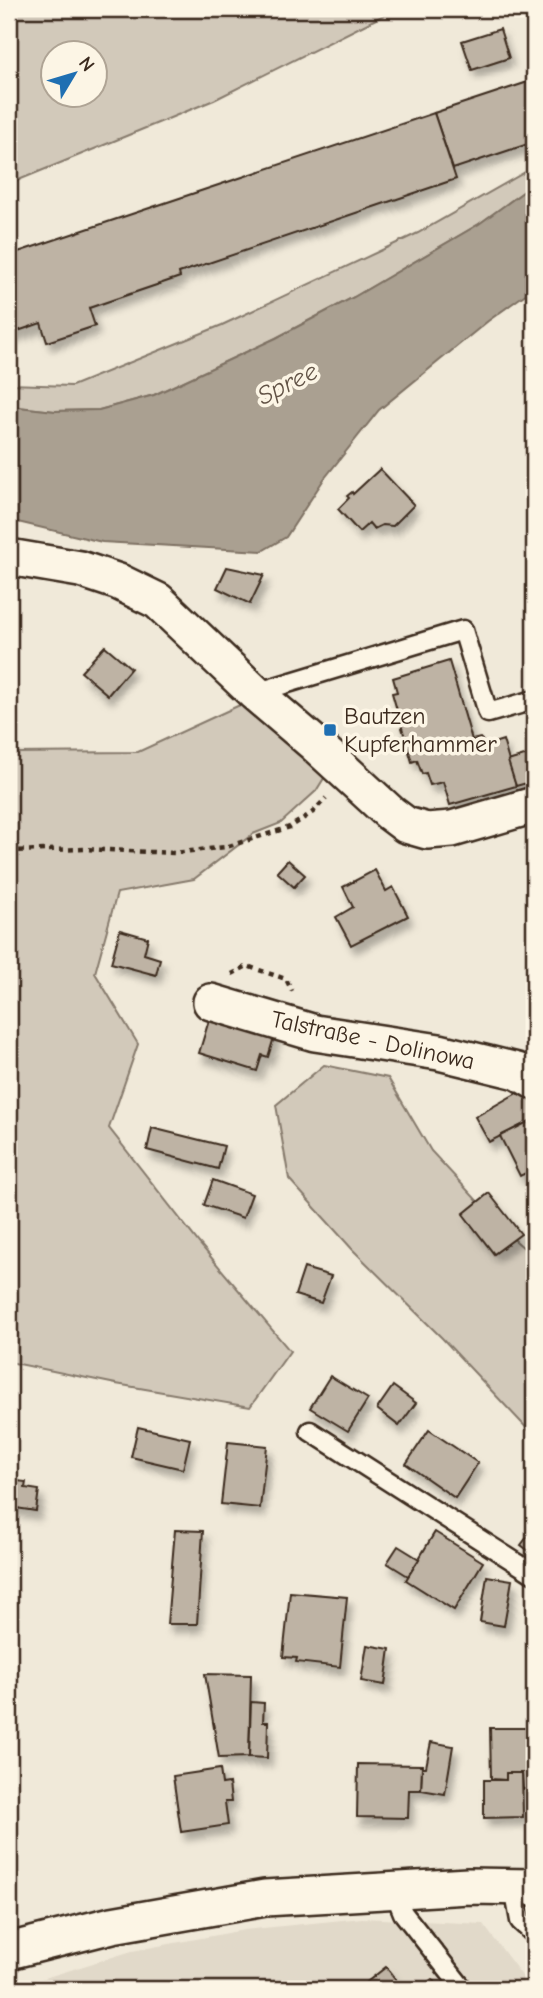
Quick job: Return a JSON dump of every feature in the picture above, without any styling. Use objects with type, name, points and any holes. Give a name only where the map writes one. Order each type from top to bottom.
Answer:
[{"type":"street","points":[[9,557],[80,569],[119,582],[158,601],[255,692],[406,825],[428,831],[452,830],[534,805]]},
{"type":"street","name":"Talstraße - Dolinowa","points":[[211,1002],[315,1033],[439,1052],[517,1071],[534,1082]]},
{"type":"street","points":[[9,1951],[112,1926],[265,1898],[468,1886],[524,1888]]},
{"type":"lane","points":[[255,692],[463,630],[488,713],[534,700]]},
{"type":"lane","points":[[310,1431],[534,1574]]},
{"type":"lane","points":[[524,1888],[520,1921],[534,1934]]},
{"type":"lane","points":[[394,1891],[403,1913],[463,1989]]},
{"type":"path","points":[[9,851],[84,849],[174,853],[226,847],[302,821],[347,773]]},
{"type":"shaded area","points":[[9,9],[396,9],[214,100],[9,184]]},
{"type":"shaded area","points":[[534,167],[534,184],[479,224],[354,297],[276,338],[154,395],[99,410],[55,411],[9,406],[9,384],[72,386],[222,325],[418,233]]},
{"type":"shaded area","points":[[242,704],[326,775],[316,791],[281,823],[253,834],[194,879],[117,893],[95,973],[138,1044],[109,1128],[199,1243],[290,1351],[250,1407],[9,1362],[9,753],[138,752]]},
{"type":"shaded area","points":[[324,1065],[388,1078],[431,1151],[507,1233],[534,1257],[534,1436],[442,1338],[353,1250],[289,1179],[276,1105]]},
{"type":"shaded area","points":[[362,1918],[483,1924],[532,1989],[9,1989],[132,1951],[244,1930]]},
{"type":"water","name":"Spree","points":[[534,184],[534,288],[488,321],[379,410],[324,479],[286,537],[262,551],[102,542],[9,520],[9,406],[55,411],[99,410],[154,395],[276,338],[354,297],[479,224]]},
{"type":"building","points":[[500,29],[509,58],[472,70],[462,41]]},
{"type":"building","points":[[534,80],[534,142],[453,169],[434,113]]},
{"type":"building","points":[[434,113],[456,179],[179,273],[180,277],[89,308],[95,326],[47,342],[41,323],[9,334],[9,255]]},
{"type":"building","points":[[380,469],[414,505],[393,526],[382,525],[374,529],[369,523],[359,532],[338,509],[349,498],[347,496],[352,492],[353,494]]},
{"type":"building","points":[[227,567],[264,575],[250,604],[217,588]]},
{"type":"building","points":[[105,646],[131,668],[108,695],[81,672]]},
{"type":"building","points":[[449,661],[472,740],[480,738],[484,746],[503,740],[516,786],[450,805],[443,782],[430,785],[417,760],[412,762],[392,693],[397,692],[393,678]]},
{"type":"building","points":[[534,753],[534,781],[516,786],[508,761]]},
{"type":"building","points":[[288,860],[305,875],[294,887],[277,872]]},
{"type":"building","points":[[375,870],[386,891],[393,887],[408,916],[351,945],[336,917],[353,907],[343,887]]},
{"type":"building","points":[[120,930],[148,938],[144,954],[160,959],[156,975],[111,963]]},
{"type":"building","points":[[210,1017],[276,1031],[268,1057],[262,1055],[257,1071],[199,1053]]},
{"type":"building","points":[[524,1089],[534,1106],[534,1119],[489,1142],[475,1117]]},
{"type":"building","points":[[534,1119],[534,1169],[520,1176],[500,1136]]},
{"type":"building","points":[[152,1128],[224,1146],[218,1169],[147,1150]]},
{"type":"building","points":[[213,1180],[252,1194],[243,1218],[204,1205]]},
{"type":"building","points":[[489,1193],[521,1234],[494,1254],[463,1214]]},
{"type":"building","points":[[304,1268],[331,1276],[321,1303],[295,1295]]},
{"type":"building","points":[[330,1376],[368,1399],[348,1431],[310,1408]]},
{"type":"building","points":[[393,1386],[416,1403],[399,1426],[377,1409]]},
{"type":"building","points":[[138,1427],[190,1439],[183,1469],[131,1457]]},
{"type":"building","points":[[429,1430],[478,1463],[455,1498],[406,1464]]},
{"type":"building","points":[[228,1442],[267,1446],[260,1508],[221,1504]]},
{"type":"building","points":[[9,1480],[26,1482],[25,1488],[39,1490],[36,1511],[9,1507]]},
{"type":"building","points":[[534,1528],[534,1555],[521,1545]]},
{"type":"building","points":[[175,1530],[203,1531],[197,1624],[167,1624]]},
{"type":"building","points":[[435,1532],[483,1562],[454,1610],[406,1580]]},
{"type":"building","points":[[398,1546],[419,1559],[408,1576],[387,1563]]},
{"type":"building","points":[[487,1576],[512,1580],[504,1626],[480,1622]]},
{"type":"building","points":[[290,1592],[347,1597],[340,1667],[296,1662],[297,1658],[283,1657]]},
{"type":"building","points":[[367,1645],[390,1649],[385,1685],[361,1681]]},
{"type":"building","points":[[205,1674],[251,1675],[249,1757],[219,1758]]},
{"type":"building","points":[[251,1702],[264,1703],[263,1722],[268,1722],[267,1758],[249,1757]]},
{"type":"building","points":[[490,1728],[534,1728],[534,1789],[523,1789],[522,1773],[506,1773],[506,1780],[491,1779]]},
{"type":"building","points":[[431,1742],[453,1746],[445,1794],[421,1790],[422,1767],[426,1767]]},
{"type":"building","points":[[358,1764],[422,1765],[421,1790],[409,1790],[408,1818],[357,1817]]},
{"type":"building","points":[[220,1769],[222,1784],[229,1783],[231,1802],[225,1802],[228,1825],[181,1832],[173,1776]]},
{"type":"building","points":[[506,1773],[522,1773],[523,1817],[484,1818],[484,1780],[506,1780]]},
{"type":"building","points":[[386,1967],[403,1989],[358,1989]]},
{"type":"building","points":[[432,1979],[440,1989],[418,1989]]},
{"type":"place","name":"Bautzen Kupferhammer","points":[[330,730]]}]
